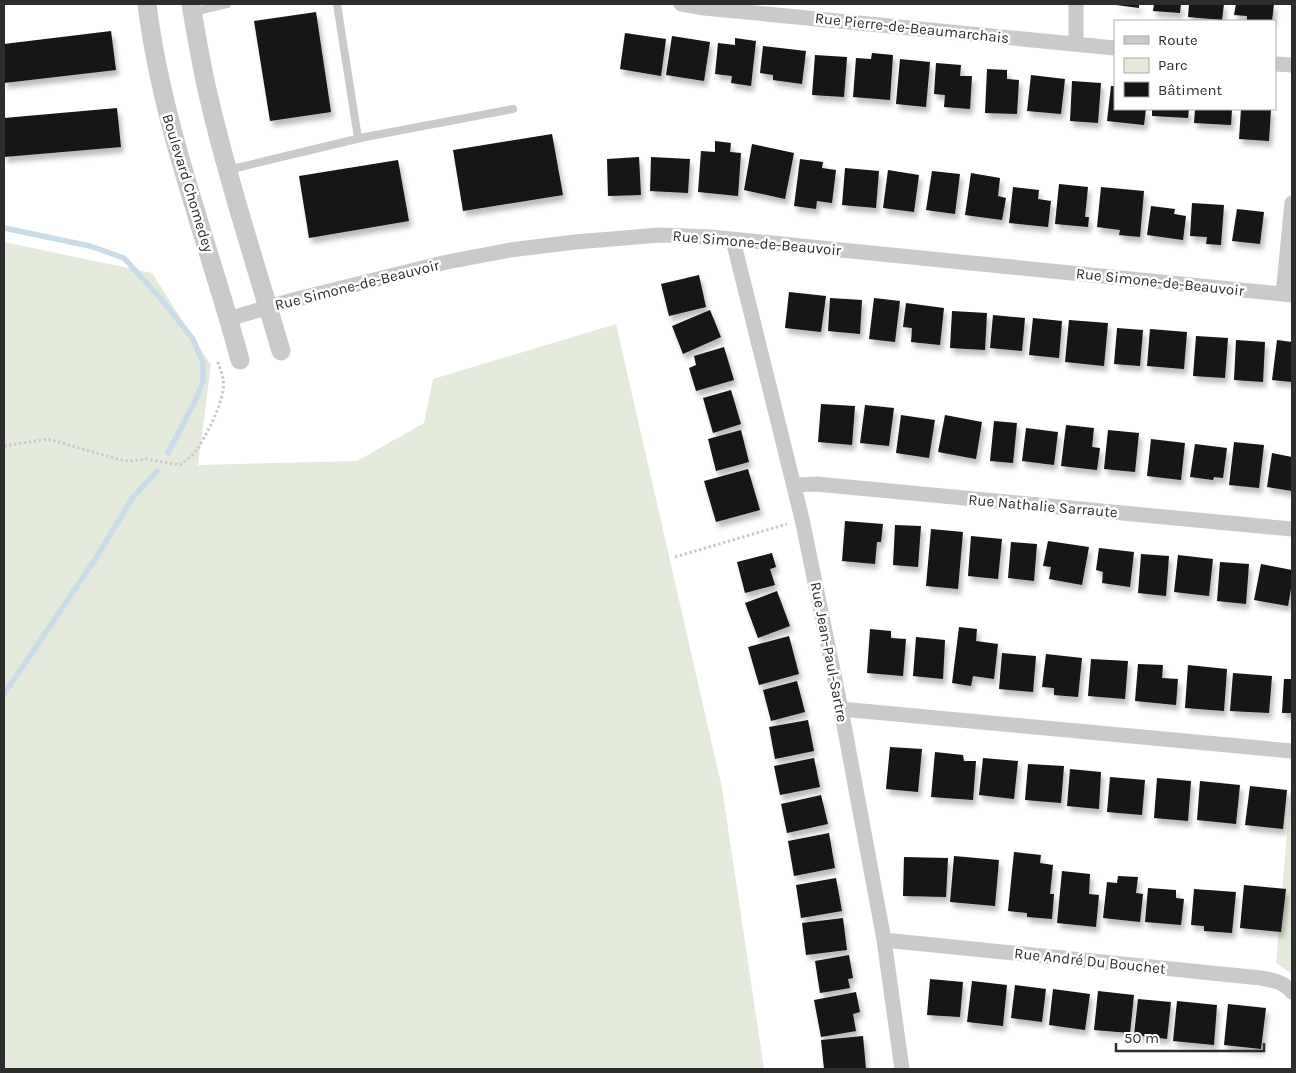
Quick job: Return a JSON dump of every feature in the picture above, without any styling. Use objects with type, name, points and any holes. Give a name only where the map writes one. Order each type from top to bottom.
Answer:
[{"type":"street","name":"Boulevard Chomedey","points":[[147,4],[166,106],[240,360]]},
{"type":"street","name":"Rue Pierre-de-Beaumarchais","points":[[681,4],[704,8],[1114,48]]},
{"type":"street","points":[[1076,4],[1076,44]]},
{"type":"street","points":[[192,8],[208,94],[228,170],[281,351]]},
{"type":"street","points":[[1276,64],[1292,65]]},
{"type":"street","points":[[1288,294],[1292,203]]},
{"type":"street","name":"Rue Simone-de-Beauvoir","points":[[228,319],[293,300],[447,262],[510,250],[659,235],[733,240],[1288,294]]},
{"type":"street","name":"Rue Jean-Paul-Sartre","points":[[733,240],[802,519],[841,709],[884,940],[902,1069]]},
{"type":"street","name":"Rue Nathalie Sarraute","points":[[794,485],[816,484],[1292,529]]},
{"type":"street","points":[[841,709],[1292,751]]},
{"type":"street","name":"Rue André Du Bouchet","points":[[884,940],[1261,978],[1284,984],[1292,992]]},
{"type":"lane","points":[[192,8],[227,4]]},
{"type":"lane","points":[[337,4],[358,138]]},
{"type":"lane","points":[[228,170],[358,138],[513,109]]},
{"type":"path","points":[[4,446],[48,439],[121,460],[146,459],[180,465],[195,451],[210,425],[222,398],[224,380],[217,360]]},
{"type":"path","points":[[675,557],[802,519]]},
{"type":"green space","points":[[4,242],[152,273],[211,365],[198,465],[357,461],[424,423],[433,379],[616,324],[722,788],[764,1069],[4,1069]]},
{"type":"green space","points":[[1292,774],[1292,974],[1276,963]]},
{"type":"building","points":[[1139,4],[1139,8],[1116,5]]},
{"type":"building","points":[[1154,4],[1181,4],[1180,13],[1153,11]]},
{"type":"building","points":[[1189,4],[1224,4],[1222,20],[1188,17]]},
{"type":"building","points":[[1236,4],[1274,4],[1272,20],[1247,20],[1247,16],[1234,15]]},
{"type":"building","points":[[316,12],[331,112],[270,121],[254,21]]},
{"type":"building","points":[[111,31],[116,70],[4,83],[4,44]]},
{"type":"building","points":[[625,33],[666,39],[661,76],[620,69]]},
{"type":"building","points":[[672,36],[710,42],[704,81],[666,75]]},
{"type":"building","points":[[735,38],[756,41],[751,86],[731,83],[732,76],[715,74],[718,43],[735,45]]},
{"type":"building","points":[[763,46],[806,51],[802,84],[773,80],[773,75],[760,73]]},
{"type":"building","points":[[872,53],[893,55],[890,100],[853,97],[856,58],[871,59]]},
{"type":"building","points":[[815,55],[847,57],[844,97],[812,95]]},
{"type":"building","points":[[900,59],[930,62],[926,107],[896,104]]},
{"type":"building","points":[[936,63],[961,65],[960,76],[972,76],[970,109],[944,107],[945,95],[934,94]]},
{"type":"building","points":[[987,69],[1007,70],[1007,79],[1019,80],[1017,114],[985,113]]},
{"type":"building","points":[[1031,75],[1065,79],[1061,114],[1027,111]]},
{"type":"building","points":[[1072,81],[1101,83],[1098,123],[1070,121]]},
{"type":"building","points":[[1111,86],[1114,86],[1114,110],[1146,110],[1144,125],[1107,121]]},
{"type":"building","points":[[117,108],[121,147],[4,157],[4,118]]},
{"type":"building","points":[[1152,110],[1189,110],[1188,118],[1152,116]]},
{"type":"building","points":[[1195,110],[1232,110],[1231,125],[1194,123]]},
{"type":"building","points":[[1241,110],[1271,110],[1269,141],[1239,139]]},
{"type":"building","points":[[552,134],[563,195],[463,211],[453,150]]},
{"type":"building","points":[[715,141],[731,143],[730,152],[741,153],[738,196],[698,192],[701,151],[715,152]]},
{"type":"building","points":[[752,144],[794,153],[785,199],[744,190]]},
{"type":"building","points":[[639,157],[641,195],[608,196],[607,159]]},
{"type":"building","points":[[651,157],[690,159],[688,193],[650,191]]},
{"type":"building","points":[[800,159],[823,162],[822,168],[836,170],[832,203],[817,201],[816,209],[794,206]]},
{"type":"building","points":[[398,160],[409,221],[309,238],[299,176]]},
{"type":"building","points":[[845,168],[879,171],[876,208],[842,205]]},
{"type":"building","points":[[888,170],[919,175],[914,212],[883,208]]},
{"type":"building","points":[[932,171],[960,174],[955,214],[926,210]]},
{"type":"building","points":[[971,173],[1000,178],[998,196],[1006,198],[1002,220],[965,215]]},
{"type":"building","points":[[1059,184],[1088,187],[1085,217],[1089,217],[1088,227],[1055,224]]},
{"type":"building","points":[[1013,187],[1039,190],[1038,199],[1051,201],[1048,227],[1009,223]]},
{"type":"building","points":[[1101,187],[1144,191],[1140,237],[1119,235],[1120,230],[1097,227]]},
{"type":"building","points":[[1192,203],[1224,205],[1221,245],[1206,244],[1207,237],[1190,236]]},
{"type":"building","points":[[1151,206],[1175,209],[1174,214],[1186,216],[1183,240],[1147,235]]},
{"type":"building","points":[[1237,209],[1264,212],[1260,244],[1232,241]]},
{"type":"building","points":[[699,275],[706,307],[669,316],[661,284]]},
{"type":"building","points":[[789,292],[826,296],[821,332],[785,328]]},
{"type":"building","points":[[830,298],[862,300],[860,334],[828,331]]},
{"type":"building","points":[[874,298],[900,301],[895,342],[869,339]]},
{"type":"building","points":[[906,303],[944,308],[940,345],[911,342],[912,328],[903,327]]},
{"type":"building","points":[[710,310],[721,337],[683,354],[672,326]]},
{"type":"building","points":[[952,311],[987,313],[985,350],[950,348]]},
{"type":"building","points":[[993,315],[1025,318],[1022,351],[990,348]]},
{"type":"building","points":[[1033,318],[1062,321],[1059,358],[1029,355]]},
{"type":"building","points":[[1069,320],[1108,323],[1104,366],[1065,362]]},
{"type":"building","points":[[1117,328],[1143,330],[1140,366],[1114,364]]},
{"type":"building","points":[[1150,329],[1187,332],[1184,369],[1147,366]]},
{"type":"building","points":[[1196,336],[1228,338],[1225,378],[1193,376]]},
{"type":"building","points":[[1236,340],[1265,342],[1263,382],[1234,380]]},
{"type":"building","points":[[1277,340],[1292,342],[1292,382],[1272,380]]},
{"type":"building","points":[[724,347],[734,380],[696,391],[689,368],[696,365],[694,356]]},
{"type":"building","points":[[731,390],[741,424],[713,433],[703,398]]},
{"type":"building","points":[[821,404],[855,406],[852,445],[818,442]]},
{"type":"building","points":[[865,405],[894,408],[889,446],[860,443]]},
{"type":"building","points":[[901,415],[935,420],[929,458],[896,453]]},
{"type":"building","points":[[945,415],[982,422],[976,459],[938,452]]},
{"type":"building","points":[[994,421],[1017,423],[1013,463],[990,461]]},
{"type":"building","points":[[1066,425],[1094,428],[1092,447],[1100,448],[1097,470],[1061,466]]},
{"type":"building","points":[[1026,428],[1058,432],[1054,465],[1022,461]]},
{"type":"building","points":[[741,430],[749,462],[716,471],[708,439]]},
{"type":"building","points":[[1108,430],[1139,433],[1135,472],[1104,469]]},
{"type":"building","points":[[1151,439],[1185,443],[1181,480],[1147,476]]},
{"type":"building","points":[[1234,442],[1264,445],[1259,488],[1229,485]]},
{"type":"building","points":[[1195,444],[1227,448],[1223,478],[1214,477],[1213,480],[1190,477]]},
{"type":"building","points":[[1272,453],[1292,457],[1292,491],[1267,487]]},
{"type":"building","points":[[748,469],[760,510],[716,522],[704,481]]},
{"type":"building","points":[[845,521],[883,524],[881,542],[877,542],[875,564],[842,561]]},
{"type":"building","points":[[895,525],[921,526],[918,567],[893,565]]},
{"type":"building","points":[[931,529],[963,532],[958,589],[926,586]]},
{"type":"building","points":[[971,536],[1002,539],[998,579],[968,576]]},
{"type":"building","points":[[1048,541],[1089,547],[1082,585],[1049,579],[1051,567],[1043,566]]},
{"type":"building","points":[[1011,542],[1037,544],[1034,581],[1008,578]]},
{"type":"building","points":[[1099,548],[1134,552],[1130,587],[1102,583],[1103,572],[1096,570]]},
{"type":"building","points":[[772,553],[776,567],[770,569],[775,585],[745,593],[737,562]]},
{"type":"building","points":[[1141,554],[1169,556],[1166,596],[1138,593]]},
{"type":"building","points":[[1178,555],[1213,559],[1209,596],[1174,592]]},
{"type":"building","points":[[1220,562],[1249,564],[1246,604],[1217,601]]},
{"type":"building","points":[[1261,564],[1292,570],[1288,606],[1254,600]]},
{"type":"building","points":[[777,591],[790,626],[758,638],[745,603]]},
{"type":"building","points":[[959,627],[977,629],[976,641],[998,644],[994,679],[973,676],[971,686],[952,683]]},
{"type":"building","points":[[870,629],[891,631],[891,638],[906,639],[903,676],[867,673]]},
{"type":"building","points":[[789,636],[799,674],[759,685],[748,647]]},
{"type":"building","points":[[916,637],[945,640],[943,679],[913,676]]},
{"type":"building","points":[[1002,653],[1036,656],[1033,692],[999,689]]},
{"type":"building","points":[[1046,654],[1082,658],[1078,697],[1054,695],[1054,688],[1042,687]]},
{"type":"building","points":[[1091,659],[1128,661],[1125,699],[1088,696]]},
{"type":"building","points":[[1138,664],[1163,665],[1162,678],[1178,679],[1176,705],[1135,701]]},
{"type":"building","points":[[1188,665],[1227,669],[1224,711],[1185,708]]},
{"type":"building","points":[[1233,673],[1272,676],[1269,713],[1230,711]]},
{"type":"building","points":[[1284,679],[1292,679],[1292,713],[1282,713]]},
{"type":"building","points":[[797,681],[805,712],[771,721],[763,690]]},
{"type":"building","points":[[808,720],[814,751],[775,759],[769,727]]},
{"type":"building","points":[[890,747],[922,749],[918,792],[886,789]]},
{"type":"building","points":[[935,752],[963,755],[964,761],[976,761],[973,800],[931,797]]},
{"type":"building","points":[[814,758],[820,787],[780,795],[774,766]]},
{"type":"building","points":[[983,758],[1018,761],[1014,799],[979,795]]},
{"type":"building","points":[[1028,764],[1064,766],[1061,803],[1025,800]]},
{"type":"building","points":[[1070,769],[1101,772],[1099,809],[1067,806]]},
{"type":"building","points":[[1110,777],[1145,780],[1142,815],[1107,812]]},
{"type":"building","points":[[1157,778],[1191,781],[1188,821],[1154,818]]},
{"type":"building","points":[[1200,781],[1240,785],[1236,824],[1197,820]]},
{"type":"building","points":[[1250,786],[1287,790],[1283,829],[1245,825]]},
{"type":"building","points":[[821,795],[828,824],[787,833],[781,804]]},
{"type":"building","points":[[829,833],[835,868],[794,876],[788,841]]},
{"type":"building","points":[[1014,852],[1041,855],[1040,863],[1053,865],[1050,894],[1054,894],[1052,919],[1027,917],[1027,913],[1008,911]]},
{"type":"building","points":[[954,856],[999,860],[995,906],[950,902]]},
{"type":"building","points":[[904,857],[948,858],[946,897],[903,896]]},
{"type":"building","points":[[1062,871],[1090,874],[1089,894],[1099,895],[1096,927],[1057,923]]},
{"type":"building","points":[[1118,876],[1138,877],[1136,893],[1143,894],[1140,922],[1103,918],[1107,882],[1117,883]]},
{"type":"building","points":[[836,878],[842,911],[801,918],[796,885]]},
{"type":"building","points":[[1244,885],[1286,889],[1281,932],[1240,928]]},
{"type":"building","points":[[1148,888],[1176,890],[1176,898],[1184,899],[1181,925],[1145,922]]},
{"type":"building","points":[[1194,889],[1236,892],[1232,933],[1204,931],[1204,926],[1191,925]]},
{"type":"building","points":[[843,918],[847,950],[806,955],[802,923]]},
{"type":"building","points":[[849,955],[853,978],[848,979],[850,988],[820,993],[815,961]]},
{"type":"building","points":[[930,979],[963,982],[960,1017],[927,1015]]},
{"type":"building","points":[[972,981],[1007,985],[1003,1026],[967,1022]]},
{"type":"building","points":[[1015,985],[1046,989],[1042,1022],[1011,1018]]},
{"type":"building","points":[[1053,989],[1090,994],[1085,1030],[1049,1025]]},
{"type":"building","points":[[1098,991],[1134,995],[1130,1033],[1094,1030]]},
{"type":"building","points":[[856,992],[860,1012],[853,1014],[856,1031],[821,1037],[814,1000]]},
{"type":"building","points":[[1138,999],[1171,1002],[1167,1039],[1134,1035]]},
{"type":"building","points":[[1177,1001],[1217,1005],[1214,1045],[1173,1041]]},
{"type":"building","points":[[1228,1004],[1266,1008],[1261,1049],[1224,1045]]},
{"type":"building","points":[[863,1036],[866,1069],[824,1069],[821,1040]]},
{"type":"waterway","points":[[4,228],[90,246],[124,258],[161,299],[193,339],[203,363],[203,381],[196,399],[168,453]]},
{"type":"waterway","points":[[4,694],[96,558],[133,497],[157,471]]}]
